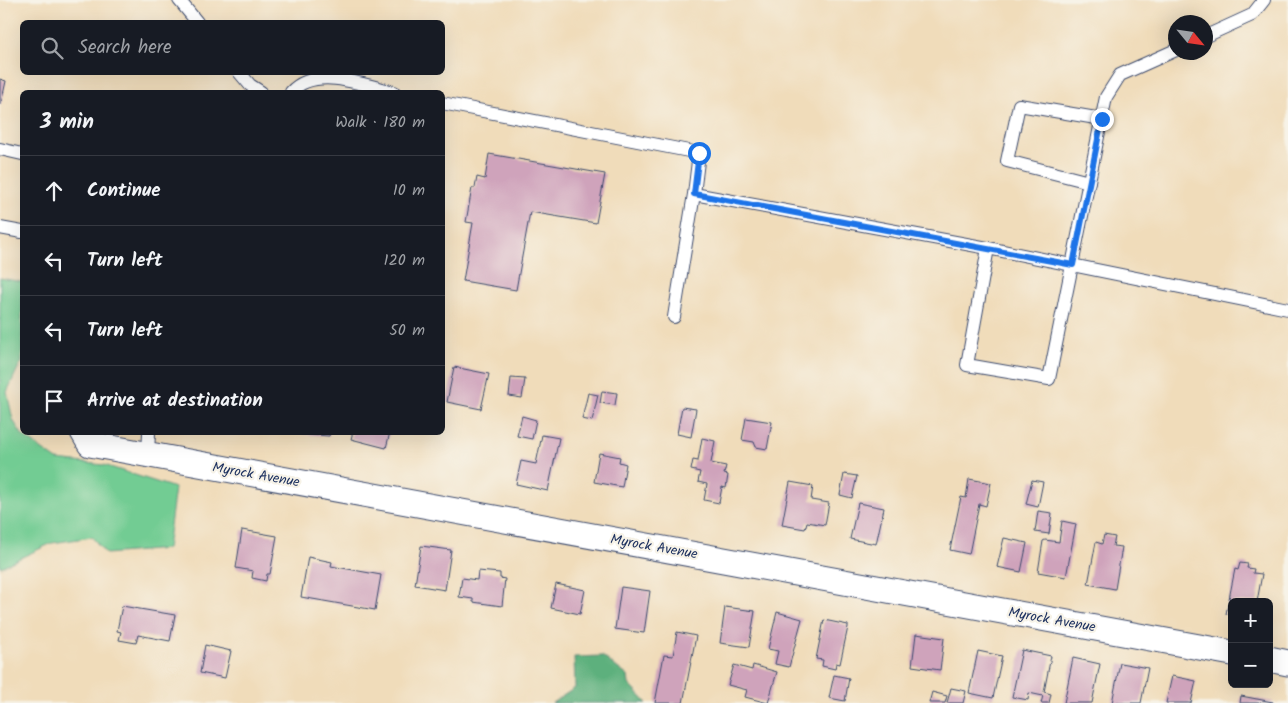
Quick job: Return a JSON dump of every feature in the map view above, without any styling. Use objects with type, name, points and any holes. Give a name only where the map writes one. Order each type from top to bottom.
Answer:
[{"type":"street","name":"Myrock Avenue","points":[[85,435],[90,444],[148,444],[1228,652]]},
{"type":"street","points":[[1273,661],[1288,663]]},
{"type":"lane","points":[[179,0],[195,20]]},
{"type":"lane","points":[[1213,33],[1252,15],[1264,0]]},
{"type":"lane","points":[[988,248],[967,365],[1049,379],[1106,97],[1120,75],[1168,54]]},
{"type":"lane","points":[[242,75],[250,85],[258,90]]},
{"type":"lane","points":[[293,90],[308,80],[334,78],[355,88],[374,90]]},
{"type":"lane","points":[[1089,182],[1007,161],[1019,104],[1102,119]]},
{"type":"lane","points":[[445,105],[699,153],[674,317]]},
{"type":"lane","points":[[0,148],[20,153]]},
{"type":"lane","points":[[694,194],[988,248],[1288,309]]},
{"type":"lane","points":[[0,228],[20,232]]},
{"type":"green space","points":[[0,278],[20,282],[20,365],[7,392],[13,420],[20,431],[20,435],[57,460],[104,465],[175,488],[167,549],[106,554],[92,537],[52,543],[0,566]]},
{"type":"green space","points":[[602,656],[628,676],[629,684],[647,703],[552,703],[575,688],[574,657]]},
{"type":"building","points":[[0,79],[6,81],[1,104],[0,104]]},
{"type":"building","points":[[489,154],[605,174],[596,223],[530,212],[516,290],[463,281],[473,223],[466,222],[472,188],[475,188],[477,177],[485,179]]},
{"type":"building","points":[[454,367],[489,374],[481,409],[447,402]]},
{"type":"building","points":[[511,378],[525,379],[522,398],[509,396]]},
{"type":"building","points":[[602,391],[617,393],[615,405],[600,403]]},
{"type":"building","points":[[588,393],[598,395],[592,421],[582,419]]},
{"type":"building","points":[[682,407],[696,409],[691,437],[677,434]]},
{"type":"building","points":[[522,416],[536,420],[532,439],[517,436]]},
{"type":"building","points":[[746,418],[772,422],[767,449],[756,447],[754,442],[742,440]]},
{"type":"building","points":[[352,435],[389,435],[386,448],[351,439]]},
{"type":"building","points":[[542,435],[559,438],[548,491],[516,484],[521,461],[536,464]]},
{"type":"building","points":[[702,438],[715,441],[711,463],[726,466],[724,474],[728,475],[726,488],[722,487],[719,503],[704,500],[707,484],[698,482],[700,472],[691,470],[693,460],[698,461]]},
{"type":"building","points":[[599,453],[620,457],[619,462],[626,464],[622,487],[594,482]]},
{"type":"building","points":[[844,474],[857,476],[852,498],[840,495]]},
{"type":"building","points":[[969,479],[991,483],[986,506],[979,504],[969,554],[950,550],[961,497],[966,498]]},
{"type":"building","points":[[1032,480],[1043,482],[1038,507],[1026,504]]},
{"type":"building","points":[[790,482],[813,486],[811,500],[829,503],[825,525],[807,522],[805,529],[782,525]]},
{"type":"building","points":[[858,503],[884,508],[876,544],[850,539]]},
{"type":"building","points":[[1038,511],[1052,513],[1049,534],[1035,532]]},
{"type":"building","points":[[1062,521],[1076,524],[1066,577],[1038,572],[1043,541],[1059,542]]},
{"type":"building","points":[[242,530],[277,536],[270,574],[267,574],[266,581],[252,578],[253,571],[236,568]]},
{"type":"building","points":[[1104,535],[1115,537],[1113,546],[1122,547],[1115,589],[1088,584],[1096,542],[1102,544]]},
{"type":"building","points":[[1004,538],[1027,543],[1021,572],[997,567]]},
{"type":"building","points":[[421,546],[451,550],[445,590],[415,585]]},
{"type":"building","points":[[308,557],[332,562],[331,566],[381,575],[375,610],[301,597]]},
{"type":"building","points":[[1240,563],[1248,564],[1247,568],[1254,569],[1253,573],[1262,574],[1258,598],[1229,598],[1235,569],[1238,570]]},
{"type":"building","points":[[478,571],[500,573],[500,578],[505,579],[502,606],[473,602],[473,599],[459,597],[462,578],[477,580]]},
{"type":"building","points":[[556,584],[585,590],[580,614],[551,608]]},
{"type":"building","points":[[621,587],[650,591],[644,633],[615,629]]},
{"type":"building","points":[[122,606],[175,615],[170,641],[138,635],[136,643],[119,640],[121,632],[117,631]]},
{"type":"building","points":[[725,607],[755,611],[749,647],[720,643]]},
{"type":"building","points":[[777,612],[802,619],[789,667],[775,664],[778,651],[768,649]]},
{"type":"building","points":[[824,620],[848,625],[840,664],[836,663],[835,669],[822,666],[823,660],[816,659]]},
{"type":"building","points":[[677,632],[696,636],[683,703],[655,703],[664,655],[673,656]]},
{"type":"building","points":[[916,634],[944,638],[940,670],[912,666]]},
{"type":"building","points":[[205,645],[231,651],[225,678],[200,673]]},
{"type":"building","points":[[1022,650],[1051,656],[1044,692],[1051,694],[1049,703],[1041,703],[1043,696],[1029,693],[1028,700],[1012,697]]},
{"type":"building","points":[[978,651],[1002,656],[993,698],[969,693]]},
{"type":"building","points":[[1073,658],[1100,664],[1092,703],[1064,703]]},
{"type":"building","points":[[1120,663],[1148,668],[1141,703],[1112,703]]},
{"type":"building","points":[[734,665],[752,670],[753,665],[777,672],[768,703],[745,697],[747,690],[728,685]]},
{"type":"building","points":[[834,675],[849,678],[845,701],[829,698]]},
{"type":"building","points":[[1172,676],[1196,681],[1191,703],[1166,703]]},
{"type":"building","points":[[951,688],[966,691],[963,703],[947,703]]},
{"type":"building","points":[[932,692],[947,696],[945,703],[929,703]]},
{"type":"building","points":[[1241,696],[1273,702],[1273,703],[1240,703]]},
{"type":"route","points":[[699,153],[694,194],[1073,265],[1102,119]]}]
